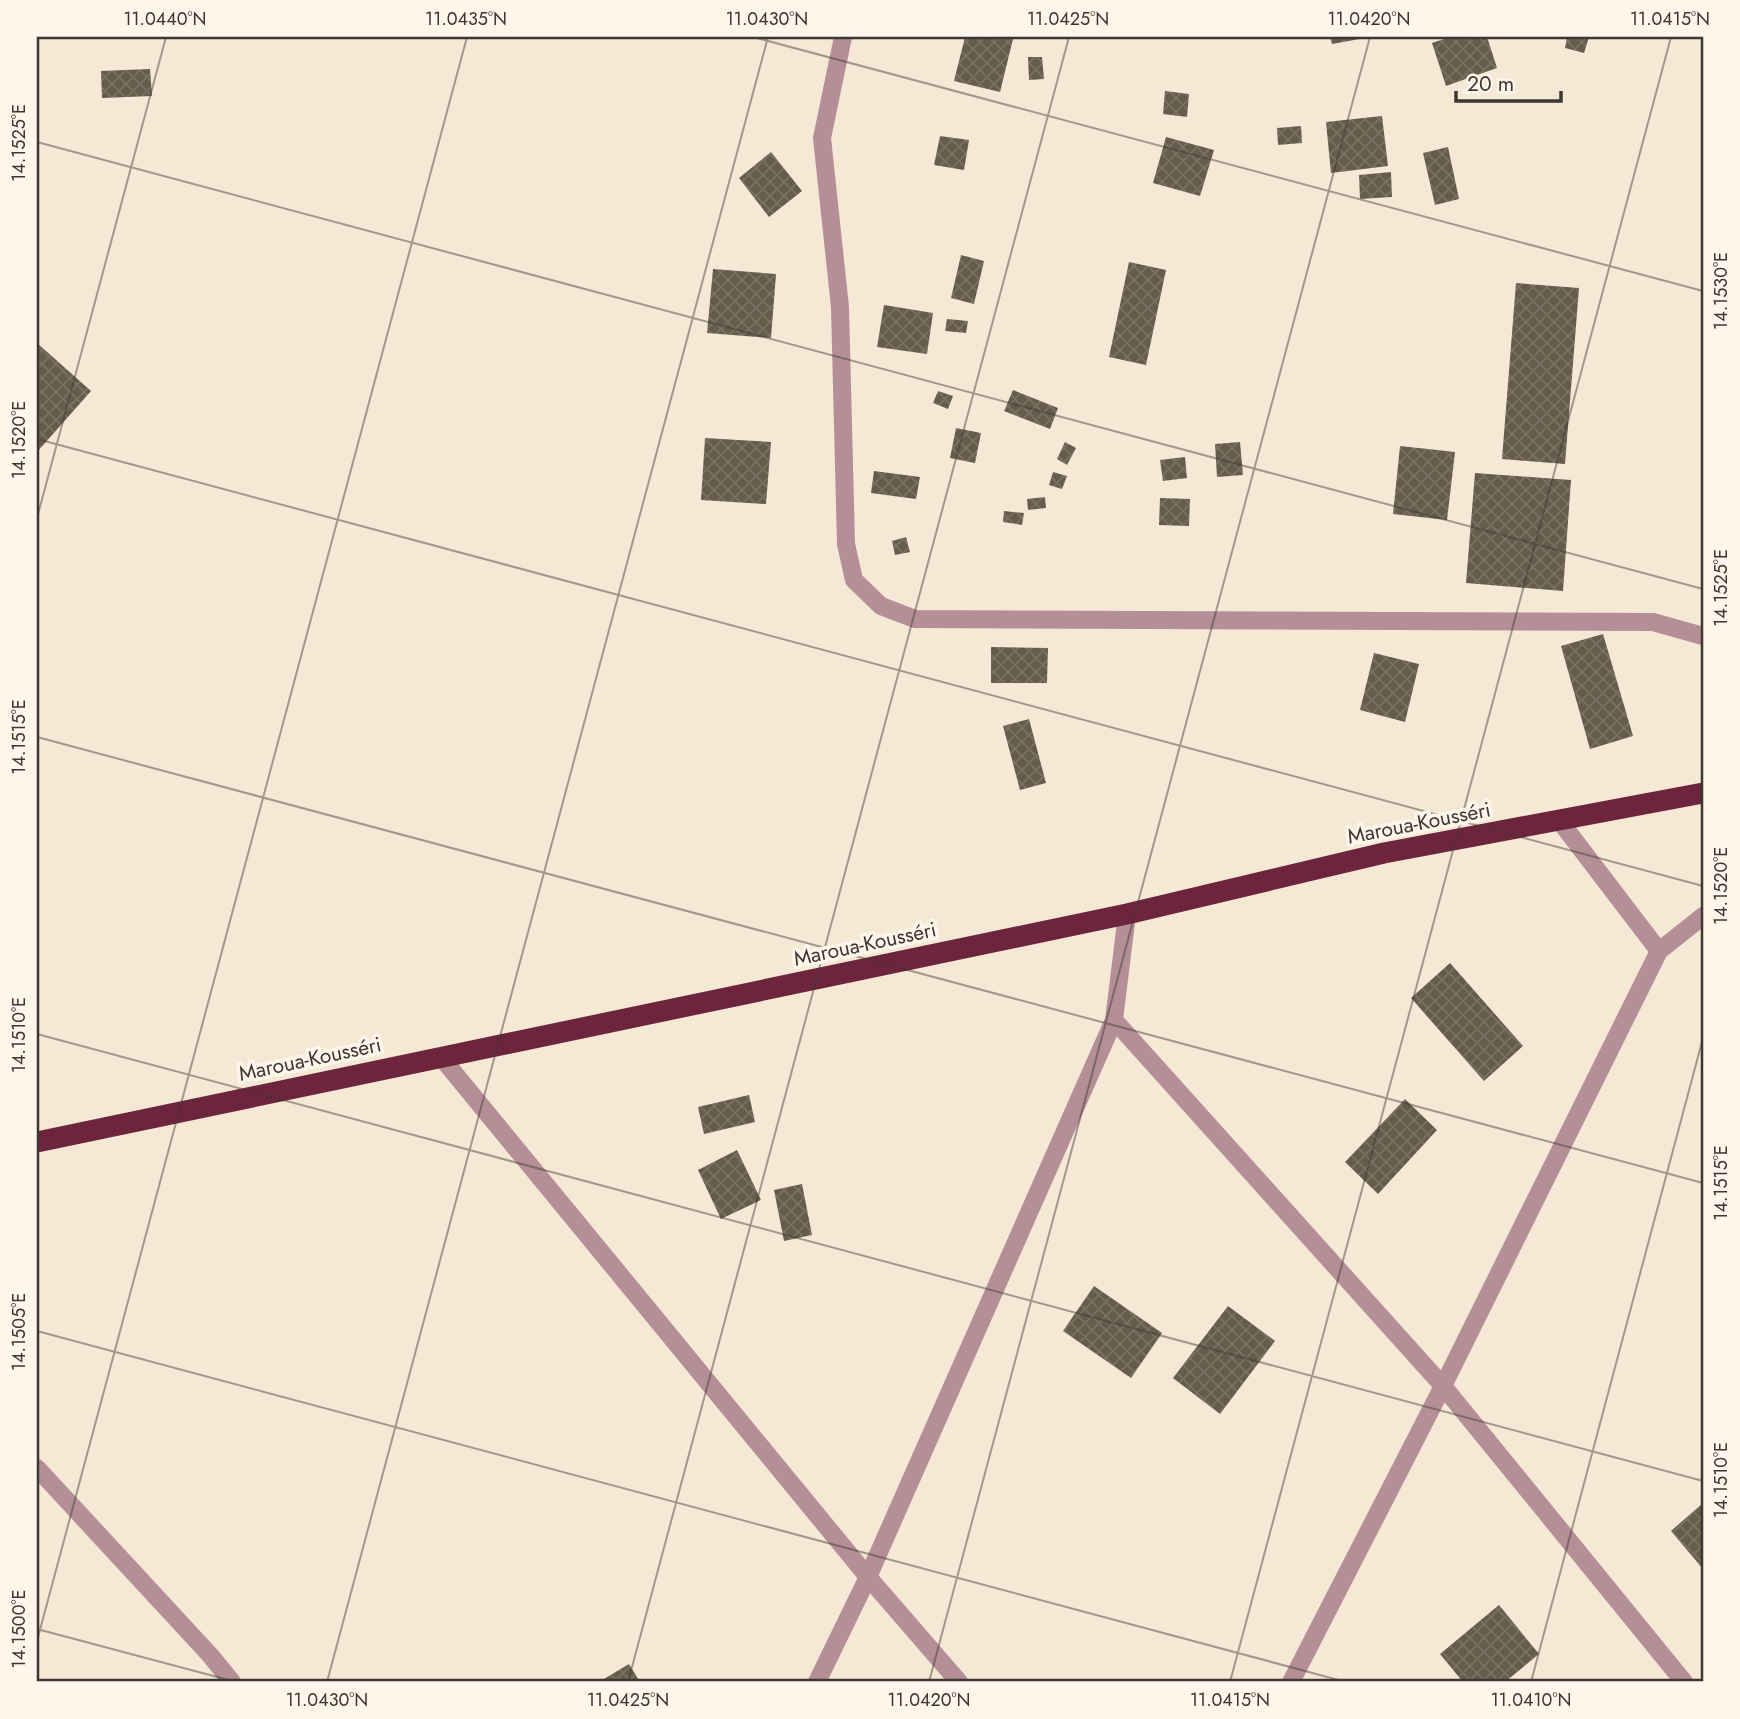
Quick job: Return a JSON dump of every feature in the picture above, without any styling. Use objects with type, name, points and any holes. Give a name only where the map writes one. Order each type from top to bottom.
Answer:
[{"type":"highway","name":"Maroua-Kousséri","points":[[37,1142],[1127,914],[1384,853],[1703,793]]},
{"type":"street","points":[[843,37],[822,138],[840,307],[846,544],[854,580],[881,606],[915,620],[1653,622],[1703,636]]},
{"type":"street","points":[[1559,820],[1658,951]]},
{"type":"street","points":[[817,1682],[869,1577],[1114,1020],[1127,914]]},
{"type":"street","points":[[1291,1682],[1443,1386],[1658,951],[1703,916]]},
{"type":"street","points":[[1114,1020],[1443,1386],[1684,1682]]},
{"type":"street","points":[[441,1058],[869,1577],[959,1682]]},
{"type":"street","points":[[37,1468],[232,1682]]},
{"type":"building","points":[[965,37],[1013,39],[1000,92],[954,81]]},
{"type":"building","points":[[1330,37],[1365,37],[1365,38],[1332,44]]},
{"type":"building","points":[[1450,37],[1487,37],[1497,68],[1446,86],[1432,43]]},
{"type":"building","points":[[1567,37],[1589,37],[1584,53],[1565,48]]},
{"type":"building","points":[[1028,57],[1042,57],[1044,79],[1029,80]]},
{"type":"building","points":[[150,69],[152,96],[102,98],[101,71]]},
{"type":"building","points":[[1165,91],[1189,94],[1187,117],[1163,114]]},
{"type":"building","points":[[1382,116],[1388,166],[1331,173],[1326,122]]},
{"type":"building","points":[[1301,126],[1302,143],[1278,145],[1277,128]]},
{"type":"building","points":[[940,136],[969,140],[964,170],[934,165]]},
{"type":"building","points":[[1166,137],[1214,150],[1200,196],[1153,183]]},
{"type":"building","points":[[1448,147],[1459,199],[1435,205],[1423,153]]},
{"type":"building","points":[[771,152],[802,191],[769,217],[739,178]]},
{"type":"building","points":[[1391,172],[1392,197],[1360,199],[1359,175]]},
{"type":"building","points":[[961,255],[984,261],[974,304],[951,298]]},
{"type":"building","points":[[1129,262],[1166,270],[1146,365],[1109,357]]},
{"type":"building","points":[[713,269],[776,274],[771,338],[707,333]]},
{"type":"building","points":[[1516,283],[1579,288],[1565,464],[1502,459]]},
{"type":"building","points":[[884,305],[933,313],[927,354],[877,347]]},
{"type":"building","points":[[947,319],[968,321],[966,333],[945,331]]},
{"type":"building","points":[[37,343],[91,391],[37,452]]},
{"type":"building","points":[[1013,390],[1058,408],[1050,429],[1004,411]]},
{"type":"building","points":[[938,391],[953,396],[948,409],[933,403]]},
{"type":"building","points":[[956,428],[981,433],[975,463],[950,458]]},
{"type":"building","points":[[705,438],[771,442],[766,504],[701,500]]},
{"type":"building","points":[[1065,442],[1076,448],[1067,465],[1057,459]]},
{"type":"building","points":[[1240,442],[1243,475],[1217,477],[1215,444]]},
{"type":"building","points":[[1400,446],[1455,452],[1447,520],[1393,514]]},
{"type":"building","points":[[1185,457],[1187,478],[1163,481],[1160,460]]},
{"type":"building","points":[[874,471],[920,477],[916,499],[871,493]]},
{"type":"building","points":[[1053,472],[1067,476],[1062,489],[1049,485]]},
{"type":"building","points":[[1475,473],[1571,480],[1563,591],[1466,583]]},
{"type":"building","points":[[1045,497],[1046,508],[1028,510],[1027,499]]},
{"type":"building","points":[[1160,498],[1190,499],[1189,526],[1159,525]]},
{"type":"building","points":[[1004,511],[1024,513],[1022,525],[1003,522]]},
{"type":"building","points":[[906,537],[910,552],[895,555],[892,541]]},
{"type":"building","points":[[1603,634],[1633,736],[1590,749],[1561,646]]},
{"type":"building","points":[[991,647],[1048,648],[1047,683],[991,683]]},
{"type":"building","points":[[1374,653],[1419,664],[1405,722],[1360,710]]},
{"type":"building","points":[[1029,719],[1046,783],[1020,790],[1003,726]]},
{"type":"building","points":[[1450,963],[1523,1046],[1484,1081],[1411,998]]},
{"type":"building","points":[[749,1095],[755,1122],[704,1134],[698,1107]]},
{"type":"building","points":[[1405,1099],[1437,1130],[1378,1194],[1345,1162]]},
{"type":"building","points":[[737,1150],[761,1200],[721,1219],[698,1170]]},
{"type":"building","points":[[802,1184],[812,1235],[784,1241],[774,1190]]},
{"type":"building","points":[[1094,1286],[1162,1333],[1131,1378],[1063,1331]]},
{"type":"building","points":[[1228,1306],[1275,1341],[1220,1414],[1173,1378]]},
{"type":"building","points":[[1703,1503],[1703,1569],[1671,1531]]},
{"type":"building","points":[[1499,1605],[1539,1654],[1505,1682],[1463,1682],[1440,1654]]},
{"type":"building","points":[[629,1664],[640,1682],[599,1682]]}]
